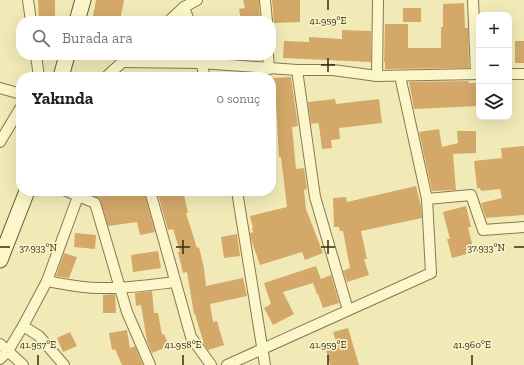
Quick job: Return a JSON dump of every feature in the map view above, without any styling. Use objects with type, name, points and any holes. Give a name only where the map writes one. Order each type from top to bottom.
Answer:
[{"type":"main road","points":[[78,16],[83,0]]},
{"type":"main road","points":[[62,72],[66,60]]},
{"type":"main road","points":[[0,260],[25,196]]},
{"type":"street","points":[[28,0],[30,16]]},
{"type":"street","points":[[174,16],[184,7],[197,0]]},
{"type":"street","points":[[265,0],[267,16]]},
{"type":"street","points":[[377,76],[378,0]]},
{"type":"street","points":[[474,0],[476,49]]},
{"type":"street","points":[[184,7],[187,16]]},
{"type":"street","points":[[37,60],[38,72]]},
{"type":"street","points":[[111,72],[124,60]]},
{"type":"street","points":[[122,62],[174,60]]},
{"type":"street","points":[[200,60],[204,72]]},
{"type":"street","points":[[207,60],[269,69],[333,70],[377,76],[476,74]]},
{"type":"street","points":[[268,60],[269,69]]},
{"type":"street","points":[[297,70],[315,197],[348,310]]},
{"type":"street","points":[[512,74],[524,74]]},
{"type":"street","points":[[227,365],[431,273],[427,199],[400,76]]},
{"type":"street","points":[[0,88],[16,93]]},
{"type":"street","points":[[0,142],[16,115]]},
{"type":"street","points":[[427,199],[471,195],[483,230],[524,227]]},
{"type":"street","points":[[0,359],[8,351],[24,326],[47,281],[78,196]]},
{"type":"street","points":[[84,196],[95,203],[127,312],[150,365]]},
{"type":"street","points":[[151,196],[191,337],[211,365]]},
{"type":"street","points":[[238,196],[262,349],[266,365]]},
{"type":"street","points":[[47,281],[78,287],[120,288],[176,282]]},
{"type":"street","points":[[24,326],[39,336],[64,365]]},
{"type":"street","points":[[0,344],[23,365]]},
{"type":"building","points":[[38,0],[55,0],[55,16],[39,16]]},
{"type":"building","points":[[96,0],[124,0],[121,16],[93,16]]},
{"type":"building","points":[[243,0],[259,0],[260,16],[240,16],[239,9],[245,8]]},
{"type":"building","points":[[272,0],[300,0],[300,22],[276,23],[276,16],[273,16]]},
{"type":"building","points":[[464,3],[465,28],[468,28],[469,68],[385,69],[385,24],[408,24],[408,48],[441,48],[443,4]]},
{"type":"building","points":[[403,8],[421,8],[421,22],[403,22]]},
{"type":"building","points":[[342,30],[371,31],[371,62],[283,58],[284,41],[309,42],[309,37],[342,39]]},
{"type":"building","points":[[515,41],[524,41],[524,63],[515,63]]},
{"type":"building","points":[[291,77],[298,126],[292,127],[296,169],[304,168],[307,189],[304,190],[306,209],[323,253],[305,260],[302,252],[260,265],[251,239],[250,233],[253,232],[253,228],[250,216],[287,207],[281,157],[279,157],[276,78]]},
{"type":"building","points":[[469,81],[468,83],[476,83],[476,106],[414,109],[409,82]]},
{"type":"building","points":[[335,99],[336,104],[379,99],[382,123],[339,128],[340,139],[331,140],[332,148],[322,149],[319,126],[318,123],[311,124],[308,102]]},
{"type":"building","points":[[439,129],[442,147],[458,143],[457,131],[476,131],[476,153],[453,154],[456,190],[432,191],[419,132]]},
{"type":"building","points":[[524,146],[524,215],[486,218],[481,203],[502,198],[500,189],[481,191],[480,188],[477,188],[474,161],[502,158],[501,148]]},
{"type":"building","points":[[416,186],[421,206],[422,218],[361,231],[367,259],[364,259],[369,275],[347,282],[343,271],[350,268],[343,231],[340,231],[339,227],[334,227],[333,198],[346,197],[347,202]]},
{"type":"building","points":[[94,196],[145,196],[155,232],[140,235],[137,222],[108,226],[100,199]]},
{"type":"building","points":[[158,196],[184,196],[188,213],[186,213],[197,248],[199,247],[204,268],[206,286],[243,278],[247,296],[210,304],[213,322],[217,321],[224,345],[208,350],[204,344],[194,314],[187,272],[183,273],[178,252],[180,252],[173,229],[168,230]]},
{"type":"building","points":[[466,206],[471,227],[468,227],[474,252],[452,258],[447,239],[450,239],[443,212]]},
{"type":"building","points":[[75,233],[96,235],[95,249],[74,247]]},
{"type":"building","points":[[237,234],[240,256],[224,258],[221,237]]},
{"type":"building","points":[[158,251],[161,268],[133,272],[131,255]]},
{"type":"building","points":[[64,253],[77,257],[69,278],[56,276]]},
{"type":"building","points":[[316,266],[321,279],[331,275],[339,303],[323,308],[313,283],[283,292],[294,314],[273,325],[264,308],[271,304],[264,283]]},
{"type":"building","points":[[152,291],[154,313],[158,313],[162,335],[164,334],[169,346],[152,353],[147,341],[141,305],[136,306],[135,293]]},
{"type":"building","points":[[115,294],[116,313],[103,313],[103,295]]},
{"type":"building","points":[[348,328],[359,365],[330,365],[326,351],[338,348],[333,332]]},
{"type":"building","points":[[127,330],[130,348],[135,346],[143,365],[122,365],[115,349],[112,350],[109,333]]},
{"type":"building","points":[[70,332],[77,346],[63,352],[57,338]]}]
